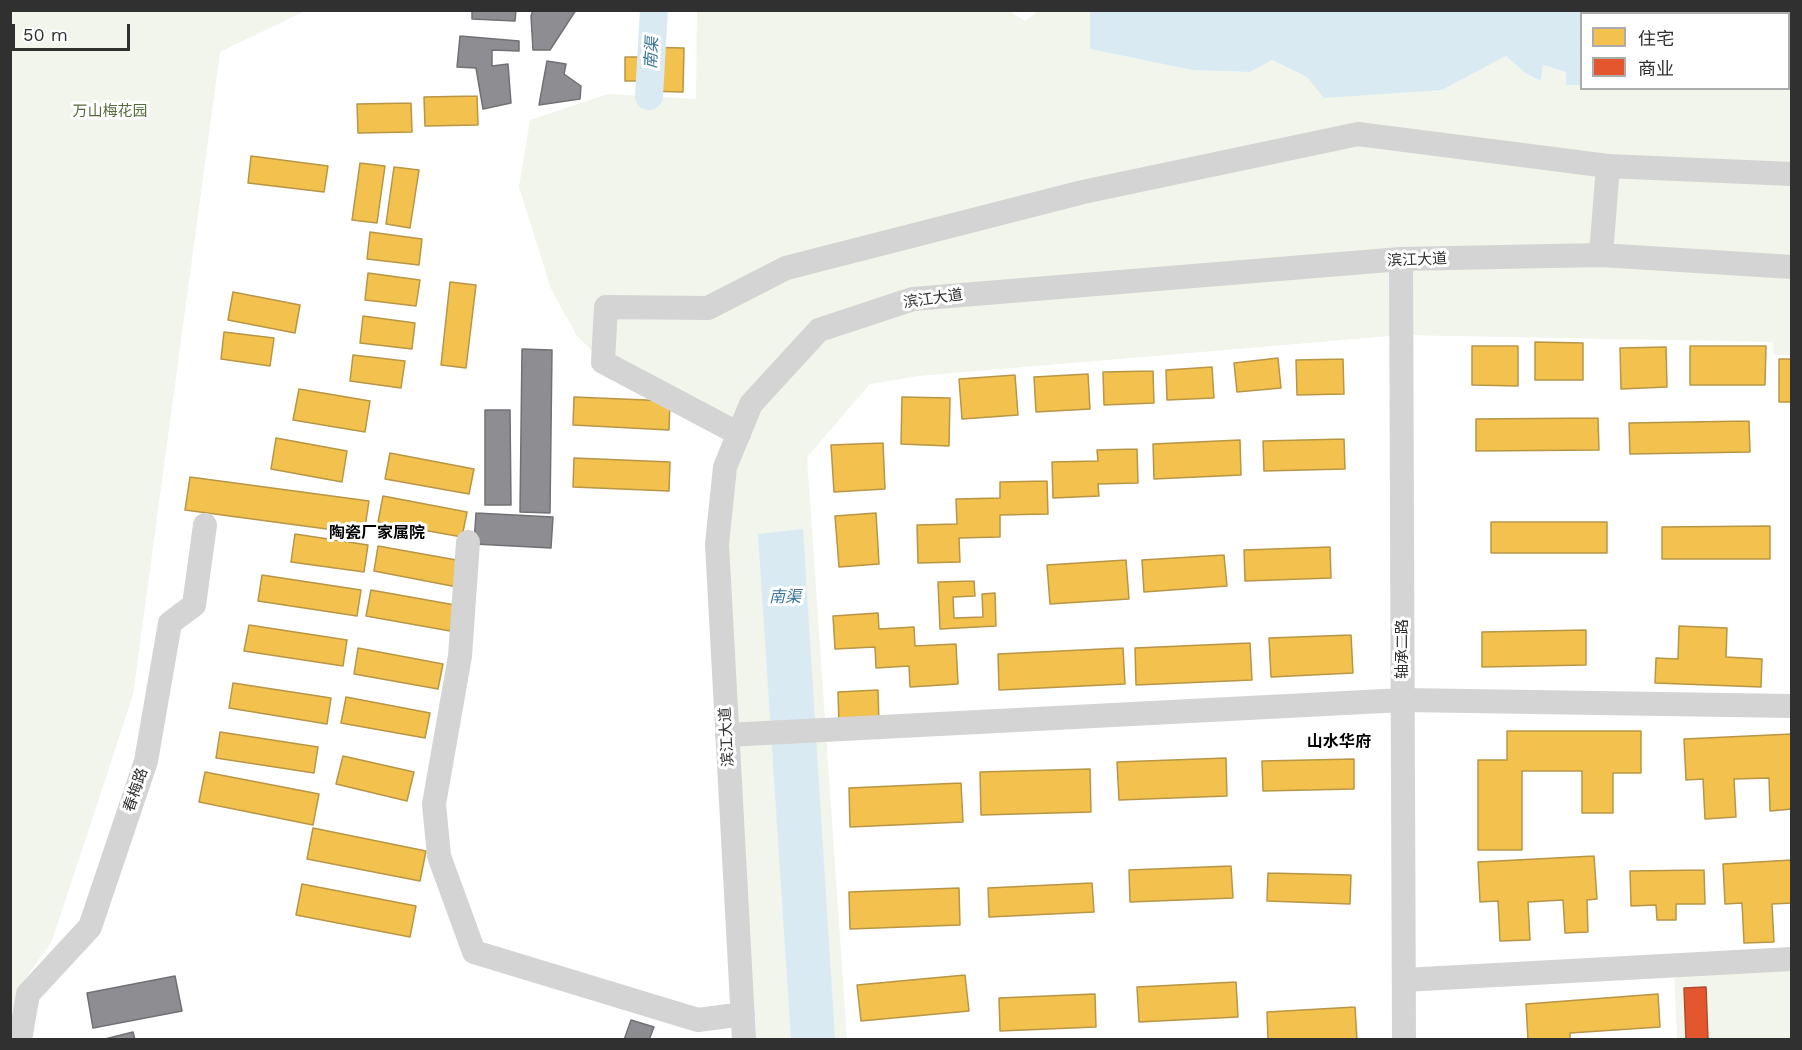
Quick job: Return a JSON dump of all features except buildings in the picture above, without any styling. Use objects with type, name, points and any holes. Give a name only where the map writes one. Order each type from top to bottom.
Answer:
[{"type":"street","points":[[738,434],[603,362],[606,307],[708,308],[786,268],[1083,192],[1358,134],[1608,166],[1791,174]]},
{"type":"street","points":[[1601,255],[1608,166]]},
{"type":"street","name":"滨江大道","points":[[744,1040],[732,735],[717,544],[724,467],[751,404],[819,330],[913,299],[1401,259],[1601,255],[1791,267]]},
{"type":"street","name":"轴承二路","points":[[1401,259],[1404,1040]]},
{"type":"street","name":"春梅路","points":[[21,1040],[28,994],[90,927],[146,761],[170,623],[194,605],[205,525]]},
{"type":"street","points":[[468,542],[460,656],[434,804],[438,856],[474,952],[698,1020],[743,1014]]},
{"type":"street","points":[[732,735],[1403,700],[1791,706]]},
{"type":"street","points":[[1404,980],[1791,959]]},
{"type":"green space","points":[[1007,10],[1025,21],[1038,11],[1090,11],[1090,49],[1192,70],[1250,72],[1272,60],[1307,77],[1442,90],[1506,56],[1525,73],[1541,81],[1543,65],[1566,72],[1566,85],[1580,85],[1580,90],[1790,90],[1791,84],[1791,355],[1774,355],[1773,342],[1402,335],[918,376],[870,384],[807,457],[847,1039],[744,1039],[717,544],[738,434],[603,362],[577,336],[551,289],[519,187],[530,120],[608,94],[696,99],[697,11]]},
{"type":"green space","name":"万山梅花园","points":[[11,11],[305,11],[220,52],[133,695],[52,941],[18,989],[11,1015]]},
{"type":"green space","points":[[1791,964],[1791,1039],[1677,1039],[1674,970]]},
{"type":"water","points":[[1090,11],[1791,11],[1791,84],[1790,12],[1580,12],[1580,85],[1566,85],[1566,72],[1543,65],[1541,81],[1525,73],[1506,56],[1442,90],[1324,98],[1307,77],[1272,60],[1250,72],[1192,70],[1090,49]]},
{"type":"water","name":"南渠","points":[[803,529],[835,1039],[791,1039],[758,534]]},
{"type":"waterway","name":"南渠","points":[[649,96],[654,10]]},
{"type":"district","name":"陶瓷厂家属院","points":[[377,533]]},
{"type":"district","name":"山水华府","points":[[1339,742]]}]
